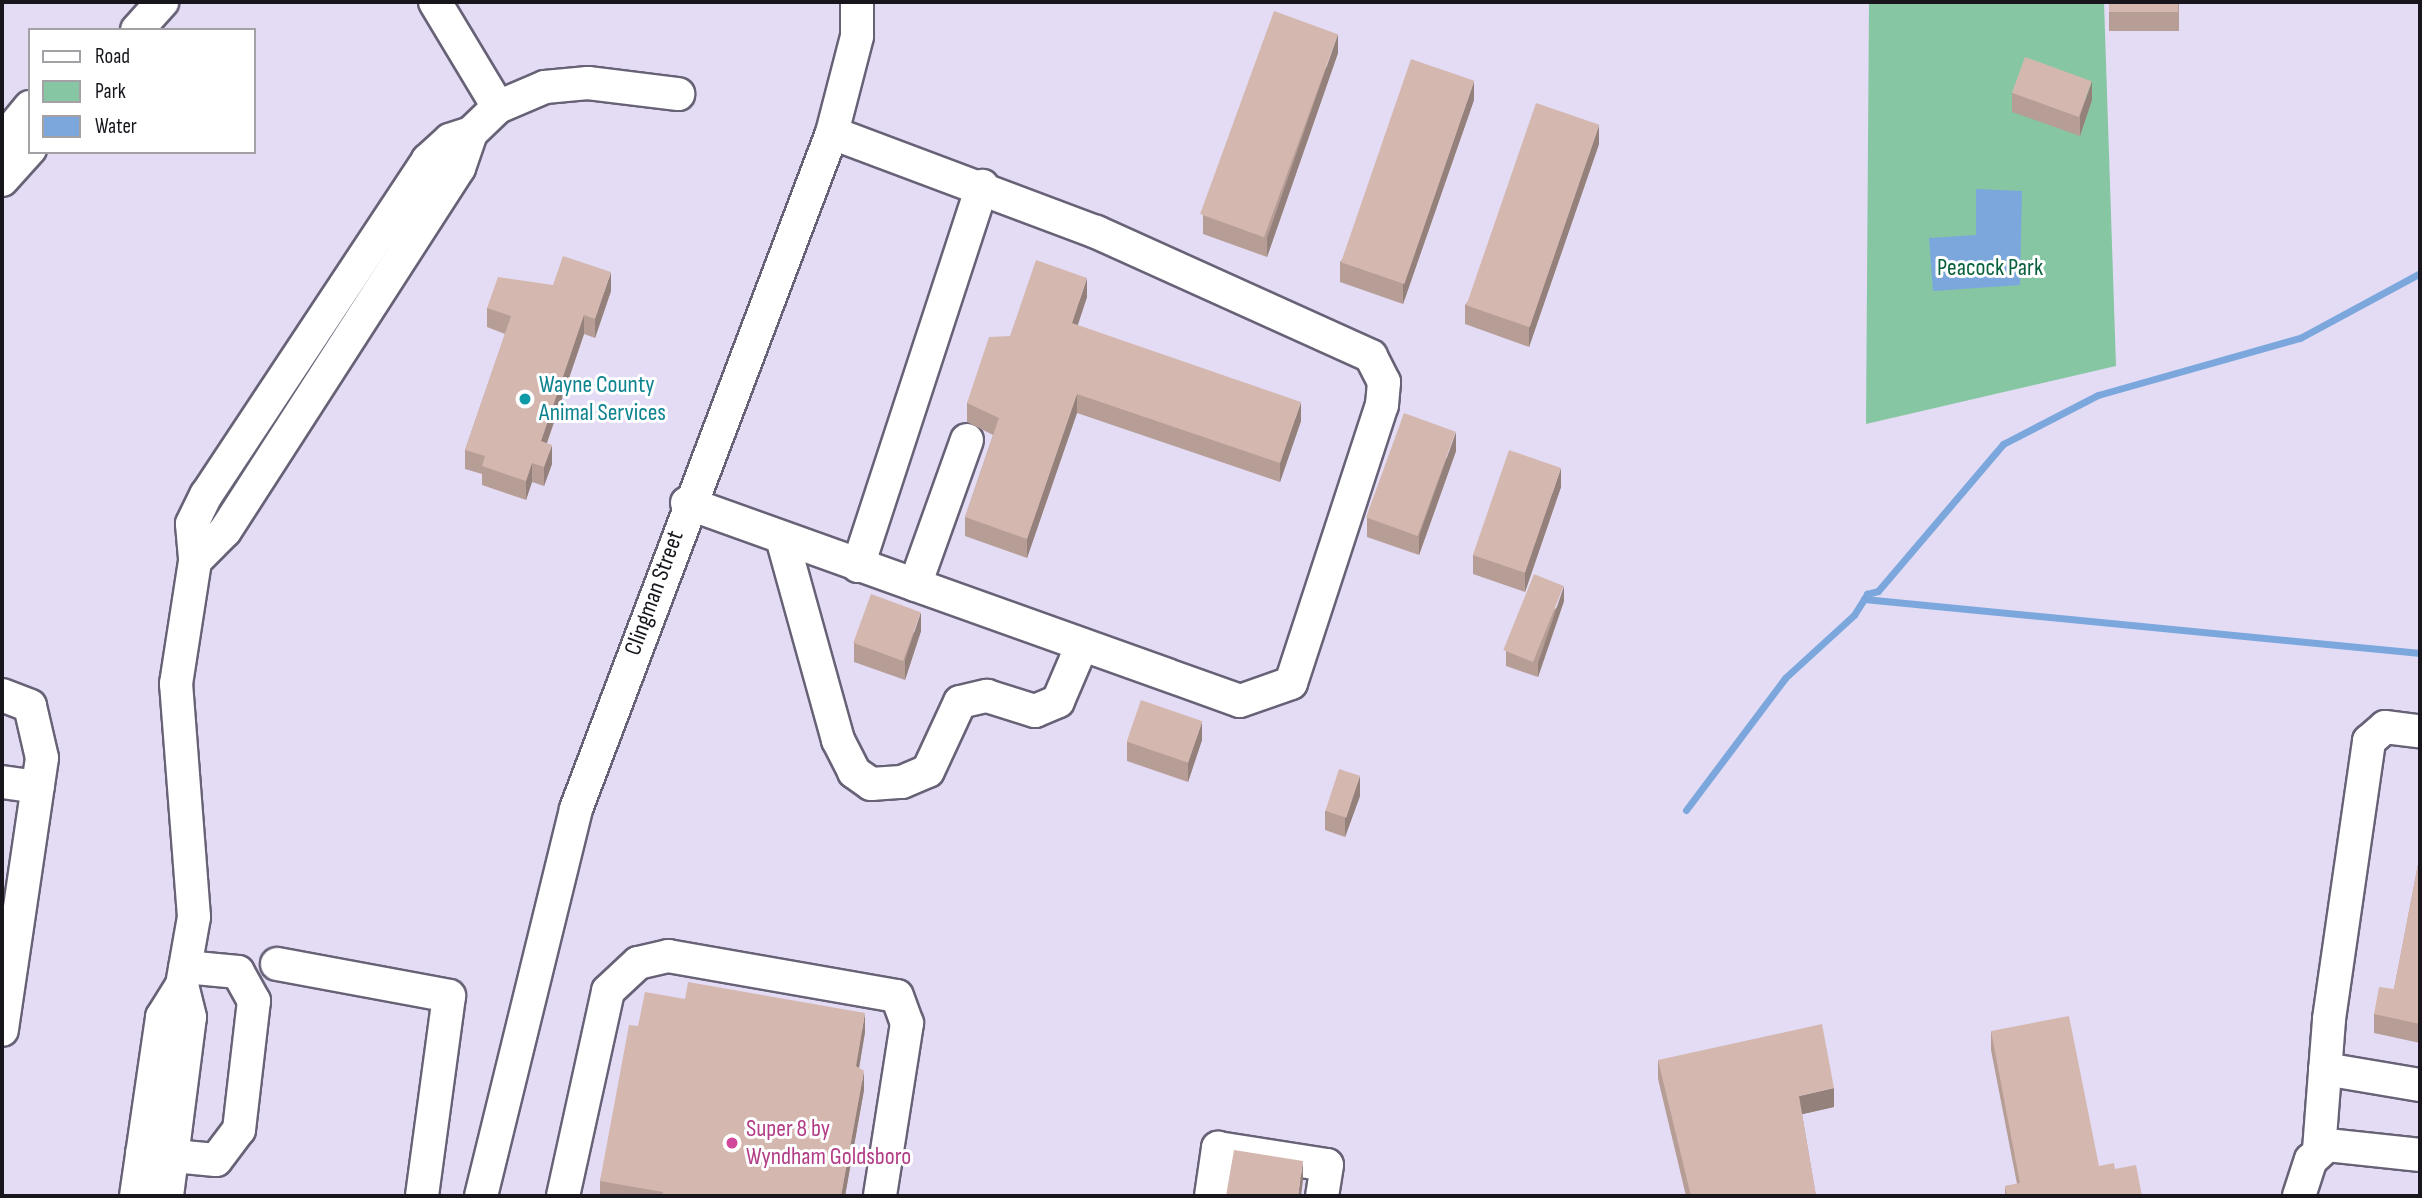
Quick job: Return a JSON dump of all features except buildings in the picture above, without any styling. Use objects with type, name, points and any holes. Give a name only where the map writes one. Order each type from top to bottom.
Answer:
[{"type":"street","points":[[139,28],[162,2]]},
{"type":"street","points":[[435,2],[498,107]]},
{"type":"street","name":"Clingman Street","points":[[481,1196],[576,809],[687,503],[832,133],[857,36],[857,2]]},
{"type":"street","points":[[136,1196],[157,1157],[190,1017],[184,976],[194,917],[176,684],[195,561],[192,524],[206,495],[428,160],[450,140],[471,133],[498,107],[545,87],[588,83],[678,93]]},
{"type":"street","points":[[2,141],[28,109]]},
{"type":"street","points":[[687,503],[1240,701],[1291,683],[1382,405],[1384,382],[1370,356],[982,186],[832,133]]},
{"type":"street","points":[[2,180],[28,151]]},
{"type":"street","points":[[858,566],[982,186]]},
{"type":"street","points":[[915,585],[967,440]]},
{"type":"street","points":[[782,537],[838,740],[854,772],[871,784],[902,782],[928,771],[961,702],[987,696],[1035,711],[1058,701],[1082,645]]},
{"type":"street","points":[[2,695],[30,706],[42,758],[38,787],[14,859],[2,1022]]},
{"type":"street","points":[[2299,1196],[2319,1150],[2325,1069],[2369,741],[2385,727],[2420,731]]},
{"type":"street","points":[[2,782],[38,787]]},
{"type":"street","points":[[563,1196],[608,991],[638,962],[668,956],[897,996],[906,1023],[880,1196]]},
{"type":"street","points":[[277,964],[449,996],[422,1196]]},
{"type":"street","points":[[157,1157],[216,1160],[239,1130],[254,1001],[238,972],[184,976]]},
{"type":"street","points":[[2325,1069],[2420,1085]]},
{"type":"street","points":[[2319,1150],[2339,1142],[2420,1155]]},
{"type":"street","points":[[1211,1196],[1218,1148],[1327,1165],[1322,1196]]},
{"type":"street","points":[[157,1157],[167,1196]]},
{"type":"green space","name":"Peacock Park","points":[[1869,2],[2104,2],[2116,366],[1866,424]]},
{"type":"water","points":[[1976,189],[2022,191],[2020,285],[1933,291],[1929,238],[1976,235]]},
{"type":"waterway","points":[[1686,810],[1785,678],[1854,615],[1867,594],[1878,591],[2003,444],[2098,395],[2300,338],[2420,273]]},
{"type":"waterway","points":[[1864,599],[2420,653]]},
{"type":"place","name":"Wayne County Animal Services","points":[[525,399]]},
{"type":"place","name":"Super 8 by Wyndham Goldsboro","points":[[732,1143]]}]
